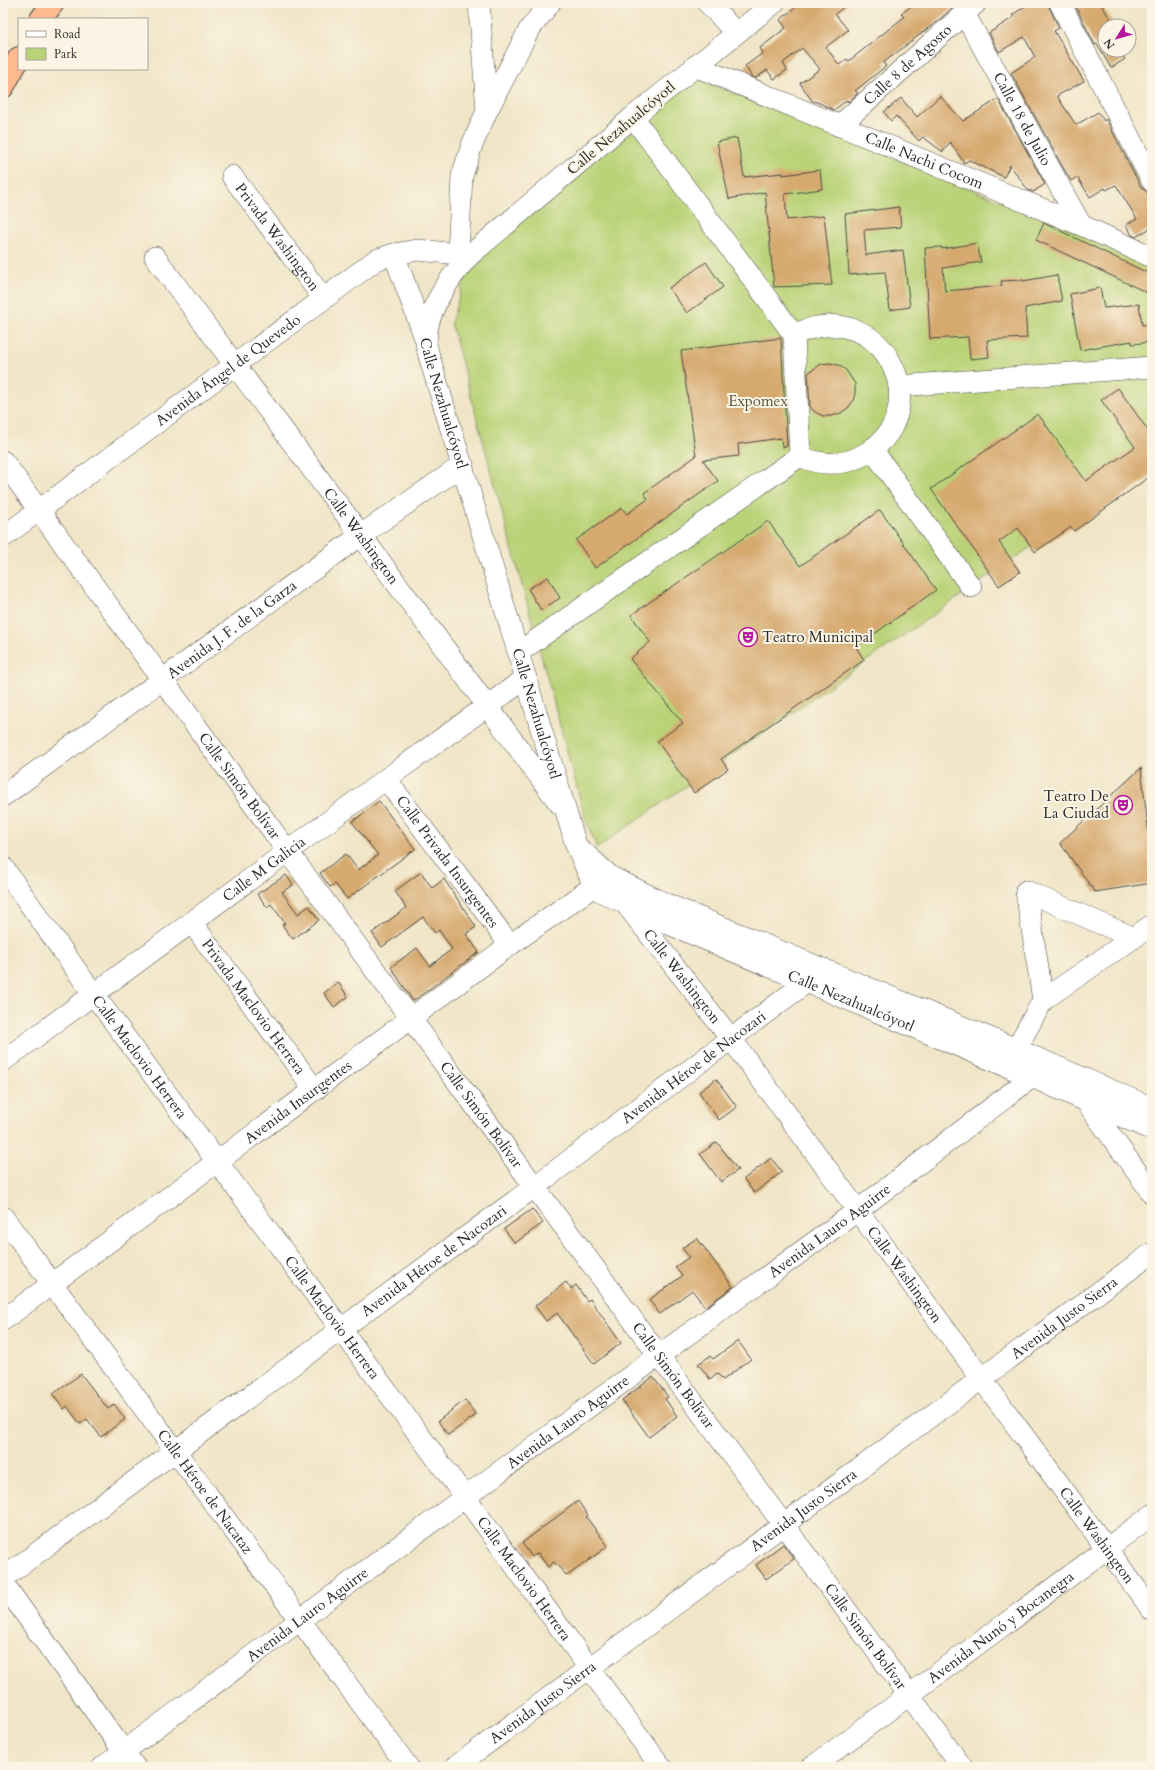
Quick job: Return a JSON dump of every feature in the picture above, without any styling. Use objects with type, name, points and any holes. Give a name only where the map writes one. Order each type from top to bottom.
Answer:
[{"type":"highway","points":[[42,18],[53,3]]},
{"type":"highway","points":[[3,87],[18,60]]},
{"type":"street","points":[[479,3],[486,111]]},
{"type":"street","points":[[464,255],[462,176],[472,145],[486,111],[529,30],[550,3]]},
{"type":"street","points":[[708,3],[736,33]]},
{"type":"street","name":"Calle Nezahualcóyotl","points":[[774,3],[464,255],[437,302],[429,323],[426,342],[576,845],[594,886],[600,891],[664,903],[824,969],[1011,1058],[1032,1077],[1152,1130]]},
{"type":"street","points":[[1060,3],[1152,181]]},
{"type":"street","name":"Calle 8 de Agosto","points":[[839,126],[970,8]]},
{"type":"street","name":"Calle 18 de Julio","points":[[970,8],[1081,225]]},
{"type":"street","name":"Calle Nachi Cocom","points":[[695,66],[1081,225],[1152,257]]},
{"type":"street","points":[[634,117],[794,335],[800,456]]},
{"type":"street","name":"Privada Washington","points":[[232,176],[322,298]]},
{"type":"street","name":"Avenida Ángel de Quevedo","points":[[3,538],[322,298],[376,260],[394,254],[417,250],[464,255]]},
{"type":"street","points":[[394,254],[426,342]]},
{"type":"street","name":"Calle Washington","points":[[156,257],[567,814]]},
{"type":"street","points":[[794,335],[817,326],[830,325],[855,330],[877,343],[885,352],[892,364],[899,386],[899,401],[892,425],[886,436],[872,449],[855,459],[830,463],[818,462],[800,456]]},
{"type":"street","points":[[899,386],[1152,367]]},
{"type":"street","points":[[872,449],[971,587]]},
{"type":"street","points":[[519,652],[800,456]]},
{"type":"street","name":"Calle Simón Bolívar","points":[[3,461],[288,852],[962,1767]]},
{"type":"street","name":"Avenida J. F. de la Garza","points":[[3,796],[362,535],[462,465]]},
{"type":"street","name":"Calle M Galicia","points":[[3,1061],[386,779],[526,678]]},
{"type":"street","name":"Calle Privada Insurgentes","points":[[386,779],[510,945]]},
{"type":"street","name":"Calle Nezahualcóyotl","points":[[576,845],[611,877],[629,896],[664,922],[808,982],[1011,1058],[1057,1067],[1152,1108]]},
{"type":"street","name":"Calle Maclovio Herrera","points":[[3,867],[94,995],[465,1497],[661,1767]]},
{"type":"street","name":"Avenida Insurgentes","points":[[3,1320],[510,945],[594,886]]},
{"type":"street","points":[[1043,1000],[1026,891],[1134,938]]},
{"type":"street","name":"Calle Washington","points":[[629,896],[857,1211],[1152,1610]]},
{"type":"street","name":"Privada Maclovio Herrera","points":[[192,923],[315,1090]]},
{"type":"street","points":[[1011,1058],[1043,1000],[1152,925]]},
{"type":"street","name":"Avenida Héroe de Nacozari","points":[[3,1578],[534,1187],[732,1040],[824,969]]},
{"type":"street","points":[[1057,1067],[1084,1100],[1152,1193]]},
{"type":"street","name":"Avenida Lauro Aguirre","points":[[103,1767],[130,1759],[300,1621],[465,1497],[857,1211],[1032,1077],[1057,1067]]},
{"type":"street","name":"Calle Héroe de Nacataz","points":[[3,1217],[408,1767]]},
{"type":"street","name":"Avenida Justo Sierra","points":[[455,1767],[1152,1254]]},
{"type":"street","name":"Avenida Nunó y Bocanegra","points":[[812,1767],[1152,1515]]},
{"type":"street","points":[[3,1583],[130,1759]]},
{"type":"green space","name":"Expomex","points":[[686,74],[1152,262],[1152,463],[597,848],[586,821],[451,323],[471,258]]},
{"type":"building","points":[[801,3],[849,3],[835,14],[848,30],[826,47],[839,65],[847,59],[849,61],[904,17],[901,14],[915,3],[958,3],[940,19],[883,63],[886,66],[855,91],[858,93],[848,102],[847,100],[834,110],[812,101],[800,83],[820,69],[802,48],[783,63],[787,70],[774,79],[767,70],[756,78],[752,77],[745,66],[763,53],[760,48],[786,28],[780,20]]},
{"type":"building","points":[[1030,3],[1047,3],[1059,28],[1054,31],[1084,81],[1057,96],[1076,125],[1098,112],[1104,121],[1106,119],[1141,187],[1152,197],[1152,227],[1136,237],[1132,235],[1126,225],[1137,219],[1116,185],[1106,190],[1105,188],[1090,197],[1077,177],[1071,181],[1065,171],[1011,73],[1035,57],[1024,37],[999,52],[989,33],[1014,17],[1012,15]]},
{"type":"building","points":[[1074,3],[1100,3],[1110,18],[1097,18],[1097,44],[1095,45]]},
{"type":"building","points":[[1105,58],[1124,58],[1125,59],[1111,68]]},
{"type":"building","points":[[940,96],[963,121],[998,99],[1045,184],[1033,192],[1028,190],[1010,165],[1004,177],[969,160],[964,163],[950,142],[943,152],[923,137],[919,141],[896,116],[891,121],[884,112],[901,98],[917,117]]},
{"type":"building","points":[[737,138],[744,177],[783,173],[783,175],[820,170],[822,189],[785,194],[787,220],[824,216],[832,285],[774,287],[765,192],[729,199],[717,142]]},
{"type":"building","points":[[899,207],[901,227],[864,230],[866,255],[903,250],[910,307],[890,310],[885,272],[849,275],[845,214]]},
{"type":"building","points":[[1044,223],[1152,275],[1152,295],[1036,240]]},
{"type":"building","points":[[977,243],[981,262],[943,268],[945,291],[1002,286],[1001,281],[1023,281],[1057,275],[1062,301],[1025,308],[1027,338],[987,340],[989,357],[970,359],[968,337],[930,339],[925,248],[942,247],[942,249]]},
{"type":"building","points":[[706,262],[723,287],[687,313],[669,288]]},
{"type":"building","points":[[1100,288],[1104,308],[1139,304],[1142,325],[1152,324],[1152,342],[1132,344],[1132,341],[1080,350],[1070,294]]},
{"type":"building","points":[[781,338],[787,446],[782,447],[781,438],[738,444],[739,456],[703,460],[718,481],[595,568],[576,540],[622,508],[627,514],[648,499],[644,493],[696,456],[681,351]]},
{"type":"building","points":[[830,363],[838,365],[846,370],[855,384],[855,393],[853,401],[848,408],[841,413],[832,416],[823,416],[815,412],[810,407],[808,373],[821,364]]},
{"type":"building","points":[[1118,388],[1152,436],[1152,475],[1074,531],[1071,527],[1035,552],[1018,528],[999,542],[1020,572],[999,586],[931,489],[1038,414],[1086,481],[1135,447],[1101,400]]},
{"type":"building","name":"Teatro Municipal","points":[[880,510],[936,590],[856,647],[864,660],[721,759],[728,769],[694,793],[657,741],[683,723],[630,659],[650,642],[631,615],[768,521],[800,566]]},
{"type":"building","points":[[548,577],[560,598],[541,610],[528,589]]},
{"type":"building","name":"Teatro De La Ciudad","points":[[1141,768],[1152,862],[1152,883],[1095,892],[1060,843]]},
{"type":"building","points":[[379,801],[415,849],[347,899],[335,884],[330,887],[320,873],[346,854],[358,870],[378,855],[352,822]]},
{"type":"building","points":[[421,872],[432,888],[444,879],[476,927],[466,934],[479,952],[413,1001],[391,967],[417,948],[430,966],[452,949],[439,930],[435,933],[423,917],[382,947],[372,933],[406,908],[395,891]]},
{"type":"building","points":[[286,875],[293,885],[282,892],[298,914],[309,906],[319,920],[293,939],[282,925],[285,923],[271,904],[267,907],[257,894]]},
{"type":"building","points":[[338,982],[348,997],[334,1007],[324,993]]},
{"type":"building","points":[[716,1079],[737,1107],[719,1120],[699,1092]]},
{"type":"building","points":[[717,1142],[738,1170],[721,1182],[700,1154]]},
{"type":"building","points":[[771,1158],[782,1172],[754,1193],[744,1179]]},
{"type":"building","points":[[532,1209],[543,1223],[515,1243],[504,1229]]},
{"type":"building","points":[[697,1238],[733,1287],[705,1307],[692,1290],[660,1314],[649,1300],[682,1276],[675,1267],[689,1257],[682,1248]]},
{"type":"building","points":[[566,1282],[571,1289],[576,1285],[587,1301],[590,1299],[621,1343],[594,1364],[557,1313],[546,1321],[535,1306]]},
{"type":"building","points":[[738,1341],[751,1359],[723,1380],[717,1373],[710,1379],[698,1364],[710,1356],[713,1359]]},
{"type":"building","points":[[81,1374],[108,1409],[114,1404],[125,1419],[101,1437],[87,1419],[80,1424],[67,1406],[64,1409],[53,1394]]},
{"type":"building","points":[[653,1377],[668,1397],[665,1399],[677,1416],[649,1437],[622,1400]]},
{"type":"building","points":[[465,1400],[476,1415],[448,1435],[438,1421]]},
{"type":"building","points":[[578,1501],[588,1516],[586,1517],[608,1546],[567,1576],[554,1562],[548,1567],[538,1553],[532,1557],[522,1543]]},
{"type":"building","points":[[783,1544],[794,1559],[766,1579],[756,1565]]},
{"type":"place","name":"Teatro Municipal","points":[[748,637]]},
{"type":"place","name":"Teatro De La Ciudad","points":[[1123,805]]}]
